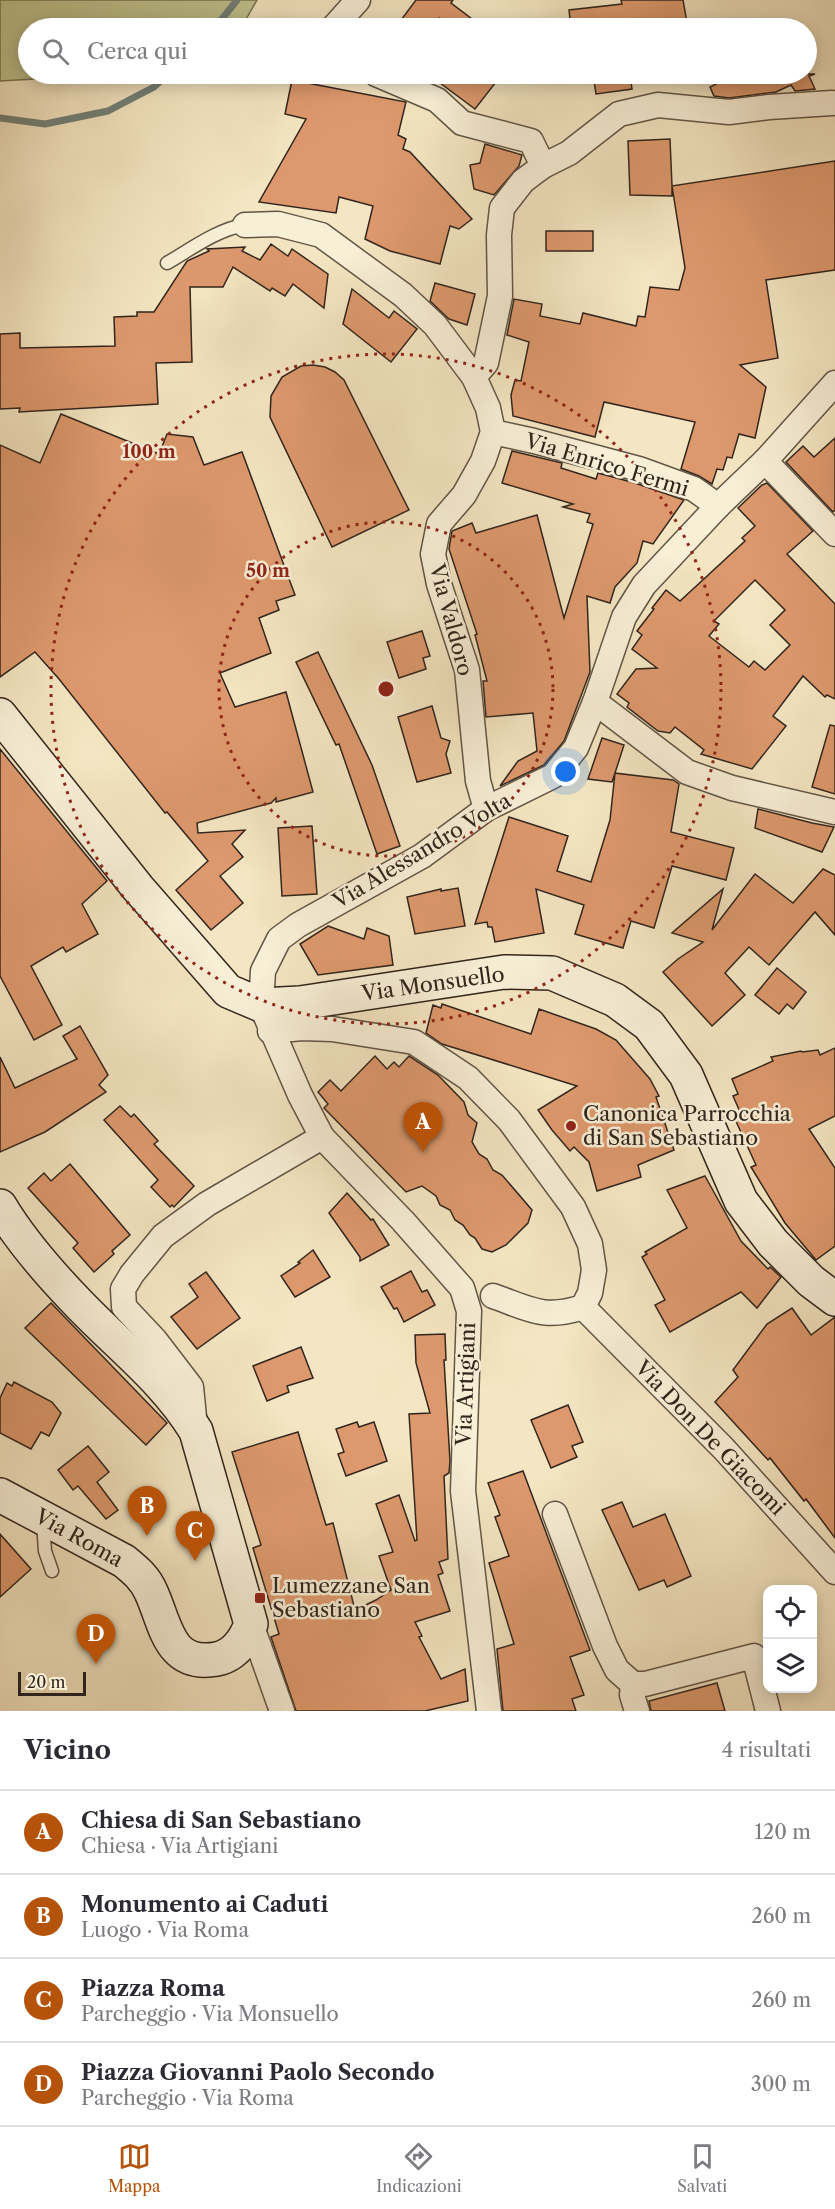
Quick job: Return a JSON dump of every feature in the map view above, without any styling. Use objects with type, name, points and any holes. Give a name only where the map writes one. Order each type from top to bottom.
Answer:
[{"type":"main road","name":"Via Monsuello","points":[[0,715],[138,888],[228,991],[266,1018],[300,1003],[504,972],[552,973],[615,1000],[649,1025],[686,1075],[741,1201],[773,1243],[811,1281],[835,1299]]},
{"type":"main road","points":[[0,1206],[17,1234],[77,1303],[154,1375],[180,1406],[196,1431],[251,1624]]},
{"type":"main road","name":"Via Roma","points":[[0,1496],[124,1561],[140,1574],[151,1590],[165,1632],[175,1649],[207,1661],[227,1657],[241,1643],[251,1624]]},
{"type":"street","points":[[342,18],[358,0]]},
{"type":"street","points":[[399,84],[437,100],[462,123],[531,141],[543,166]]},
{"type":"street","points":[[474,377],[486,363],[500,296],[499,235],[502,208],[523,181],[543,166],[568,153],[619,114],[658,105],[729,112],[834,102]]},
{"type":"street","points":[[245,225],[278,224],[321,235],[403,295],[435,325],[474,377],[488,408],[493,432]]},
{"type":"street","name":"Via Alessandro Volta","points":[[266,1018],[263,971],[279,939],[298,925],[422,856],[486,809],[553,776],[576,748],[595,702],[624,617],[644,585],[718,506],[765,461],[835,383]]},
{"type":"street","name":"Via Enrico Fermi","points":[[493,432],[639,470],[694,489],[718,506]]},
{"type":"street","name":"Via Valdoro","points":[[486,809],[478,781],[467,670],[439,585],[433,554],[439,524],[464,495],[483,461],[493,432]]},
{"type":"street","points":[[765,461],[835,534]]},
{"type":"street","points":[[595,702],[687,772],[732,788],[835,812]]},
{"type":"street","points":[[266,1018],[302,1028],[332,1029],[414,1042],[468,1078],[509,1120],[573,1207],[590,1244],[594,1270],[590,1293],[583,1307],[562,1314],[540,1313],[493,1296]]},
{"type":"street","name":"Via Artigiani","points":[[266,1018],[300,1095],[329,1144],[403,1221],[462,1288],[469,1311],[463,1491],[489,1711]]},
{"type":"street","points":[[196,1431],[191,1387],[154,1340],[124,1307],[123,1289],[132,1274],[163,1236],[207,1203],[329,1144]]},
{"type":"street","name":"Via Don De Giacomi","points":[[583,1307],[724,1449],[835,1572]]},
{"type":"street","points":[[555,1514],[605,1646],[617,1670],[633,1684],[645,1684],[754,1656],[768,1711]]},
{"type":"street","points":[[251,1624],[282,1711]]},
{"type":"street","points":[[633,1684],[632,1695],[637,1711]]},
{"type":"lane","points":[[167,263],[234,227],[245,225]]},
{"type":"lane","points":[[43,1518],[45,1551],[52,1571]]},
{"type":"green space","points":[[0,0],[257,0],[247,18],[18,18],[18,80],[0,81]]},
{"type":"building","points":[[416,0],[453,0],[451,3],[471,18],[439,18],[402,18]]},
{"type":"building","points":[[621,0],[683,0],[686,18],[570,18],[569,10],[622,4]]},
{"type":"building","points":[[291,84],[313,84],[406,102],[398,135],[406,139],[403,149],[410,152],[472,219],[459,229],[450,226],[440,264],[390,251],[365,239],[373,206],[339,197],[336,213],[259,202],[306,119],[285,114]]},
{"type":"building","points":[[441,84],[494,84],[475,109]]},
{"type":"building","points":[[594,84],[631,84],[632,89],[596,94]]},
{"type":"building","points":[[716,84],[813,84],[815,89],[795,91],[791,85],[776,92],[729,98],[714,96],[710,87]]},
{"type":"building","points":[[670,139],[672,196],[630,195],[628,141]]},
{"type":"building","points":[[485,144],[522,155],[519,166],[494,195],[474,189],[470,165],[480,163]]},
{"type":"building","points":[[835,161],[835,270],[766,280],[778,358],[740,365],[766,387],[755,438],[739,434],[732,458],[727,457],[723,470],[717,469],[712,484],[681,469],[695,422],[604,402],[595,437],[513,416],[511,395],[515,380],[521,381],[529,342],[507,335],[514,299],[542,304],[540,316],[580,324],[583,313],[636,326],[638,316],[645,317],[650,287],[679,290],[685,268],[672,186]]},
{"type":"building","points":[[546,231],[593,231],[593,251],[546,251]]},
{"type":"building","points":[[271,244],[288,256],[292,249],[328,274],[324,308],[293,284],[285,296],[272,288],[270,291],[233,267],[223,287],[190,287],[192,362],[156,363],[158,404],[19,412],[20,408],[0,409],[0,334],[20,333],[20,348],[115,346],[114,317],[137,316],[137,312],[154,312],[187,261],[209,251],[207,249],[245,247],[242,251],[260,260]]},
{"type":"building","points":[[435,283],[475,294],[467,325],[449,319],[430,301]]},
{"type":"building","points":[[352,289],[389,318],[394,311],[417,329],[391,362],[343,324]]},
{"type":"building","points":[[301,366],[325,367],[344,380],[409,510],[332,547],[270,417],[271,396],[282,377]]},
{"type":"building","points":[[61,414],[159,454],[167,434],[193,437],[204,465],[242,452],[295,595],[276,601],[279,610],[259,618],[271,653],[220,673],[235,707],[286,692],[313,792],[276,802],[276,798],[271,803],[197,823],[198,833],[245,830],[232,844],[243,857],[220,876],[243,903],[211,930],[176,890],[208,861],[167,812],[165,813],[59,679],[35,652],[0,677],[0,445],[40,463]]},
{"type":"building","points":[[835,438],[835,510],[833,512],[786,462],[803,446],[814,457]]},
{"type":"building","points":[[512,451],[562,463],[561,468],[596,479],[598,473],[684,500],[653,544],[643,541],[637,563],[615,587],[610,603],[587,596],[590,672],[564,741],[544,765],[500,786],[518,761],[537,751],[533,713],[486,717],[483,681],[487,681],[475,635],[477,634],[449,549],[452,531],[472,523],[476,533],[537,515],[564,618],[593,524],[587,522],[590,514],[563,507],[573,504],[502,483]]},
{"type":"building","points":[[767,483],[813,531],[787,554],[835,604],[835,699],[827,695],[825,697],[803,676],[773,716],[786,726],[752,769],[701,754],[704,750],[675,727],[670,733],[658,731],[627,707],[629,703],[617,694],[636,669],[657,668],[632,649],[642,635],[637,631],[654,609],[652,608],[666,590],[680,601],[745,541],[742,538],[755,526],[738,508]],"holes":[[[755,580],[785,610],[770,625],[790,645],[765,670],[754,661],[749,667],[709,636],[719,624],[714,621]]]},
{"type":"building","points":[[422,631],[430,656],[423,658],[426,669],[399,678],[387,642]]},
{"type":"building","points":[[318,652],[372,765],[400,846],[377,854],[339,744],[336,745],[296,662]]},
{"type":"building","points":[[432,706],[441,738],[450,741],[446,754],[451,773],[417,782],[398,717]]},
{"type":"building","points":[[830,725],[835,726],[835,794],[812,787]]},
{"type":"building","points":[[602,738],[624,745],[612,782],[588,779]]},
{"type":"building","points":[[0,749],[107,881],[82,904],[98,934],[66,952],[63,947],[31,966],[62,1025],[34,1040],[0,976]]},
{"type":"building","points":[[615,773],[673,780],[679,784],[671,832],[734,848],[726,880],[672,866],[654,928],[631,921],[623,948],[575,934],[584,905],[536,889],[544,933],[495,942],[492,927],[488,927],[487,922],[475,924],[509,817],[568,836],[557,871],[591,882],[610,820]]},
{"type":"building","points":[[758,809],[834,827],[822,852],[755,828]]},
{"type":"building","points":[[312,826],[317,894],[282,896],[278,828]]},
{"type":"building","points":[[823,869],[835,875],[835,935],[815,912],[769,965],[749,947],[725,973],[745,995],[712,1026],[663,972],[703,942],[672,933],[723,889],[712,930],[755,874],[793,903]]},
{"type":"building","points":[[458,888],[465,926],[415,934],[407,897],[441,889],[441,891]]},
{"type":"building","points":[[328,926],[364,939],[367,928],[389,936],[393,965],[318,975],[300,944]]},
{"type":"building","points":[[777,968],[806,992],[793,1009],[787,1004],[779,1014],[755,995]]},
{"type":"building","points":[[442,1004],[531,1034],[539,1009],[596,1029],[616,1040],[650,1079],[659,1096],[656,1097],[674,1150],[638,1165],[641,1177],[597,1191],[589,1162],[574,1147],[570,1151],[538,1110],[577,1086],[442,1044],[426,1033],[433,1005],[441,1008]]},
{"type":"building","points":[[80,1026],[108,1075],[99,1085],[106,1092],[45,1132],[0,1152],[0,1057],[15,1088],[77,1059],[63,1036]]},
{"type":"building","points":[[835,1048],[835,1116],[809,1129],[835,1168],[835,1246],[816,1260],[785,1223],[751,1167],[756,1165],[734,1117],[741,1114],[733,1096],[738,1094],[732,1079],[773,1061],[771,1057],[818,1050],[820,1055]]},
{"type":"building","points":[[375,1056],[387,1069],[394,1062],[399,1067],[409,1056],[438,1075],[464,1102],[468,1115],[477,1123],[472,1142],[479,1154],[487,1159],[493,1170],[502,1175],[532,1210],[528,1223],[506,1245],[492,1252],[482,1249],[463,1225],[455,1220],[450,1210],[440,1205],[436,1196],[422,1186],[406,1192],[324,1108],[328,1104],[318,1092],[330,1080],[341,1091]]},
{"type":"building","points":[[120,1106],[131,1117],[134,1114],[158,1141],[154,1144],[194,1186],[174,1207],[172,1205],[170,1207],[151,1187],[158,1180],[104,1120]]},
{"type":"building","points":[[70,1164],[130,1235],[94,1272],[73,1248],[78,1243],[28,1188],[44,1173],[51,1181]]},
{"type":"building","points":[[705,1176],[741,1241],[768,1269],[770,1267],[781,1277],[757,1308],[741,1292],[670,1332],[655,1305],[665,1300],[642,1257],[647,1254],[645,1252],[687,1228],[667,1190]]},
{"type":"building","points":[[347,1193],[371,1220],[373,1219],[389,1245],[360,1261],[360,1257],[329,1213]]},
{"type":"building","points":[[313,1250],[330,1277],[295,1297],[281,1276],[300,1263],[298,1262]]},
{"type":"building","points":[[411,1271],[422,1292],[427,1290],[435,1305],[404,1322],[397,1308],[394,1309],[381,1287]]},
{"type":"building","points":[[206,1272],[240,1318],[197,1349],[171,1317],[198,1297],[189,1284]]},
{"type":"building","points":[[51,1303],[167,1423],[146,1445],[25,1328]]},
{"type":"building","points":[[792,1308],[811,1335],[835,1317],[835,1538],[806,1499],[804,1501],[770,1458],[768,1460],[715,1402],[738,1377],[733,1370],[767,1324]]},
{"type":"building","points":[[445,1334],[446,1360],[444,1360],[450,1461],[449,1473],[444,1476],[448,1559],[439,1562],[443,1573],[438,1575],[450,1611],[415,1622],[422,1636],[419,1637],[441,1679],[465,1669],[468,1701],[425,1711],[296,1711],[271,1637],[279,1634],[253,1548],[261,1545],[232,1452],[298,1432],[326,1525],[333,1523],[355,1610],[376,1600],[391,1590],[379,1556],[393,1552],[376,1504],[399,1495],[415,1541],[417,1540],[409,1414],[430,1413],[416,1363],[415,1335]]},
{"type":"building","points":[[301,1347],[313,1378],[287,1386],[289,1392],[267,1401],[253,1366]]},
{"type":"building","points":[[14,1382],[52,1402],[61,1413],[49,1436],[41,1432],[31,1449],[0,1433],[0,1398],[7,1383],[12,1386]]},
{"type":"building","points":[[568,1405],[583,1442],[572,1446],[577,1457],[551,1468],[531,1420]]},
{"type":"building","points":[[357,1422],[359,1427],[374,1422],[387,1461],[346,1476],[338,1454],[344,1452],[336,1429]]},
{"type":"building","points":[[88,1446],[109,1472],[97,1482],[118,1510],[106,1519],[78,1486],[73,1490],[58,1470]]},
{"type":"building","points":[[523,1471],[590,1650],[570,1657],[584,1695],[572,1699],[576,1711],[503,1711],[497,1649],[514,1644],[489,1563],[509,1556],[495,1517],[500,1515],[488,1483]]},
{"type":"building","points":[[622,1502],[633,1527],[665,1514],[691,1576],[667,1587],[664,1580],[639,1590],[602,1510]]},
{"type":"building","points":[[0,1534],[31,1569],[0,1597]]},
{"type":"building","points":[[717,1683],[725,1711],[651,1711],[649,1701]]},
{"type":"waterway","points":[[223,18],[237,0]]},
{"type":"waterway","points":[[0,118],[45,124],[108,111],[157,84]]},
{"type":"place","name":"Canonica Parrocchia di San Sebastiano","points":[[571,1126]]},
{"type":"place","name":"Chiesa di San Sebastiano","points":[[423,1152]]},
{"type":"place","name":"Monumento ai Caduti","points":[[147,1536]]},
{"type":"place","name":"Piazza Roma","points":[[195,1561]]},
{"type":"place","name":"Lumezzane San Sebastiano","points":[[260,1598]]},
{"type":"place","name":"Piazza Giovanni Paolo Secondo","points":[[96,1664]]}]
